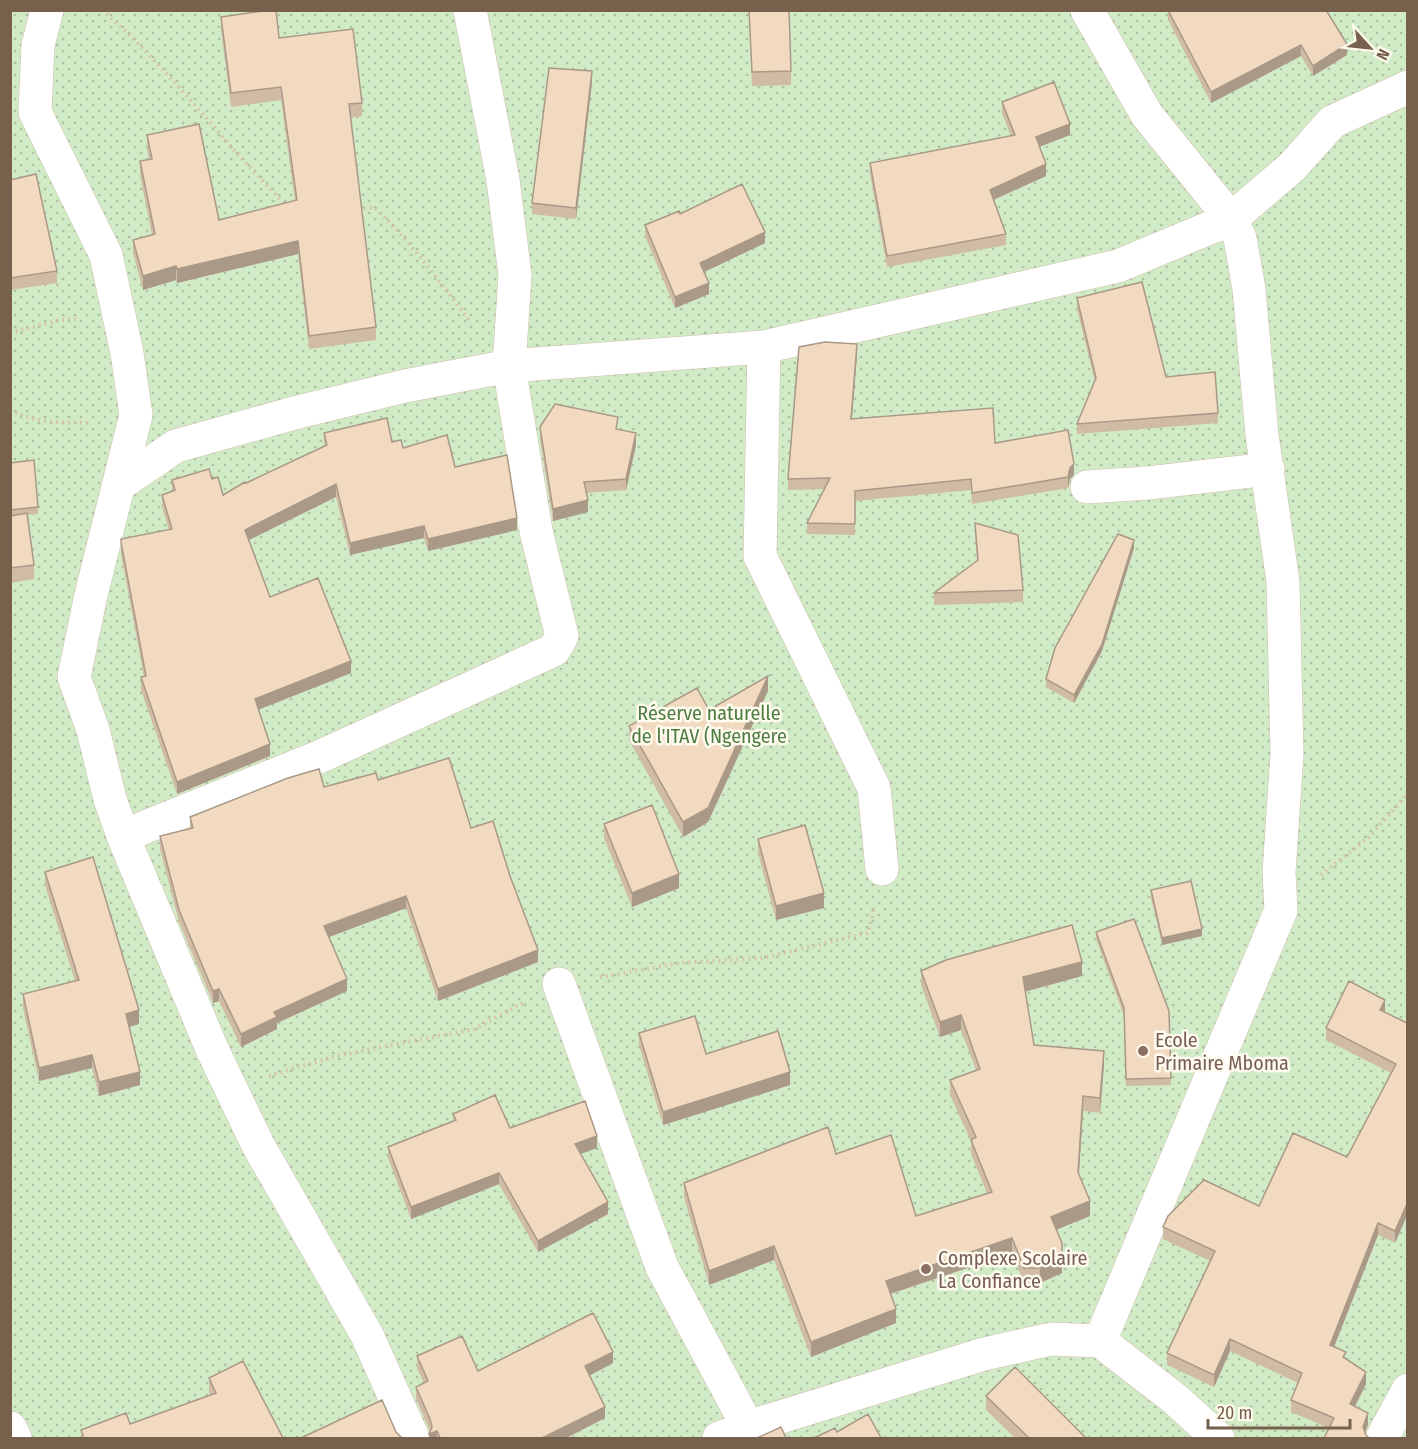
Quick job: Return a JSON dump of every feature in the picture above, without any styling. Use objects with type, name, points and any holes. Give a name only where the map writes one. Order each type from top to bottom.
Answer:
[{"type":"street","points":[[47,10],[38,45],[35,112],[106,255],[127,353],[136,415],[91,595],[74,677],[93,730],[110,799],[123,836],[212,1048],[258,1145],[367,1335],[413,1438]]},
{"type":"street","points":[[123,836],[319,757],[554,650],[562,636],[536,531],[509,366],[515,275],[503,180],[470,10]]},
{"type":"street","points":[[1088,10],[1147,115],[1231,219],[1240,237],[1249,289],[1262,435],[1283,582],[1287,754],[1279,872],[1281,910],[1100,1341]]},
{"type":"street","points":[[120,484],[176,446],[351,399],[509,366],[764,347],[1118,266],[1231,219],[1292,167],[1332,122],[1407,87]]},
{"type":"street","points":[[764,347],[760,556],[874,788],[882,869]]},
{"type":"street","points":[[1087,487],[1148,483],[1268,469]]},
{"type":"street","points":[[559,984],[662,1266],[734,1433],[984,1354],[1051,1339],[1100,1341],[1175,1399],[1218,1438]]},
{"type":"street","points":[[1382,1438],[1407,1390]]},
{"type":"street","points":[[10,1428],[15,1438]]},
{"type":"path","points":[[102,10],[134,38],[219,130],[266,186],[290,209]]},
{"type":"path","points":[[350,210],[374,207],[402,234],[426,262],[480,336],[509,366]]},
{"type":"path","points":[[10,333],[61,320],[79,319]]},
{"type":"path","points":[[10,410],[40,422],[91,423],[136,415]]},
{"type":"path","points":[[1281,910],[1369,837],[1407,793]]},
{"type":"green space","name":"Réserve naturelle de l'ITAV (Ngengere","points":[[11,11],[1407,11],[1407,1438],[11,1438]]},
{"type":"building","points":[[276,10],[279,38],[353,29],[362,103],[349,104],[376,327],[309,336],[298,241],[177,269],[176,266],[143,276],[133,240],[155,234],[140,161],[152,159],[147,135],[199,124],[219,220],[297,200],[281,87],[231,93],[221,17]]},
{"type":"building","points":[[749,10],[789,10],[791,71],[752,72]]},
{"type":"building","points":[[1168,10],[1326,10],[1347,44],[1313,66],[1301,45],[1211,92]]},
{"type":"building","points":[[549,68],[592,71],[576,208],[532,203]]},
{"type":"building","points":[[1054,82],[1070,124],[1036,137],[1046,164],[990,190],[1006,234],[887,256],[870,163],[1015,135],[1002,102]]},
{"type":"building","points":[[36,174],[57,271],[10,278],[10,180]]},
{"type":"building","points":[[742,184],[765,232],[700,263],[709,283],[675,297],[645,225],[679,211],[680,214]]},
{"type":"building","points":[[1142,282],[1166,377],[1215,372],[1218,413],[1077,424],[1096,378],[1077,298]]},
{"type":"building","points":[[825,342],[857,344],[851,419],[993,408],[995,443],[1068,430],[1074,464],[1070,468],[1068,477],[972,493],[971,479],[855,491],[855,524],[807,523],[830,478],[788,479],[799,347]]},
{"type":"building","points":[[555,404],[618,417],[616,429],[636,433],[626,479],[584,482],[588,500],[553,509],[540,427]]},
{"type":"building","points":[[387,418],[392,442],[401,440],[403,448],[447,435],[455,467],[507,455],[517,518],[428,539],[424,526],[350,543],[336,484],[245,530],[270,597],[318,578],[351,661],[255,699],[270,744],[177,782],[141,677],[146,676],[121,539],[172,529],[162,495],[175,490],[172,480],[209,469],[212,479],[218,477],[223,495],[245,482],[327,445],[324,433]]},
{"type":"building","points":[[34,460],[38,507],[10,510],[10,463]]},
{"type":"building","points":[[27,513],[34,565],[10,568],[10,516]]},
{"type":"building","points":[[975,523],[1018,535],[1023,590],[934,593],[978,560]]},
{"type":"building","points":[[1118,534],[1134,540],[1102,644],[1074,695],[1046,679],[1055,648]]},
{"type":"building","points":[[768,676],[708,808],[683,822],[629,726],[697,688],[709,710]]},
{"type":"building","points":[[449,758],[471,828],[493,821],[510,876],[538,950],[438,989],[406,896],[324,926],[347,979],[274,1012],[277,1017],[241,1034],[219,989],[213,991],[179,910],[160,836],[193,828],[190,817],[288,778],[319,769],[324,787],[376,773],[378,780]]},
{"type":"building","points":[[652,805],[679,874],[632,893],[604,824]]},
{"type":"building","points":[[805,825],[824,893],[776,906],[758,839]]},
{"type":"building","points":[[93,857],[139,1010],[126,1014],[140,1072],[99,1082],[92,1055],[39,1068],[23,994],[79,980],[45,872]]},
{"type":"building","points":[[1191,881],[1202,929],[1162,938],[1151,890]]},
{"type":"building","points":[[1134,919],[1169,1011],[1171,1078],[1126,1079],[1124,1008],[1096,932]]},
{"type":"building","points":[[1072,925],[1082,962],[1023,977],[1034,1045],[1104,1051],[1100,1098],[1083,1096],[1078,1172],[1090,1201],[1051,1217],[1062,1243],[1062,1258],[1040,1268],[1024,1268],[1012,1238],[886,1281],[896,1309],[811,1342],[774,1246],[709,1271],[684,1183],[828,1127],[836,1154],[891,1135],[916,1216],[992,1192],[971,1140],[976,1137],[950,1080],[980,1069],[961,1015],[940,1022],[921,971],[946,960]]},
{"type":"building","points":[[1349,981],[1385,1000],[1380,1010],[1407,1023],[1407,1204],[1395,1231],[1378,1223],[1330,1345],[1346,1352],[1343,1357],[1366,1372],[1350,1404],[1368,1413],[1363,1427],[1369,1438],[1324,1438],[1334,1418],[1291,1400],[1302,1373],[1230,1339],[1214,1375],[1167,1353],[1215,1251],[1163,1227],[1168,1216],[1204,1180],[1259,1206],[1293,1133],[1347,1157],[1396,1064],[1326,1028]]},
{"type":"building","points":[[695,1016],[706,1054],[778,1031],[790,1072],[663,1112],[639,1033]]},
{"type":"building","points":[[495,1095],[510,1128],[585,1101],[597,1136],[575,1144],[608,1202],[538,1241],[499,1173],[411,1207],[388,1147],[456,1120],[453,1114]]},
{"type":"building","points":[[593,1313],[613,1352],[585,1366],[605,1407],[542,1438],[440,1438],[437,1431],[429,1434],[432,1427],[430,1419],[416,1387],[428,1381],[417,1356],[462,1336],[478,1371]]},
{"type":"building","points":[[243,1361],[283,1438],[84,1438],[81,1430],[126,1413],[130,1424],[216,1393],[209,1378]]},
{"type":"building","points":[[1015,1367],[1086,1438],[1029,1438],[986,1396]]},
{"type":"building","points":[[382,1400],[396,1432],[402,1438],[301,1438]]},
{"type":"building","points":[[868,1414],[881,1438],[814,1438],[835,1428],[837,1432]]},
{"type":"building","points":[[781,1427],[786,1438],[757,1438]]},
{"type":"place","name":"Ecole Primaire Mboma","points":[[1143,1051]]},
{"type":"place","name":"Complexe Scolaire La Confiance","points":[[926,1269]]}]
